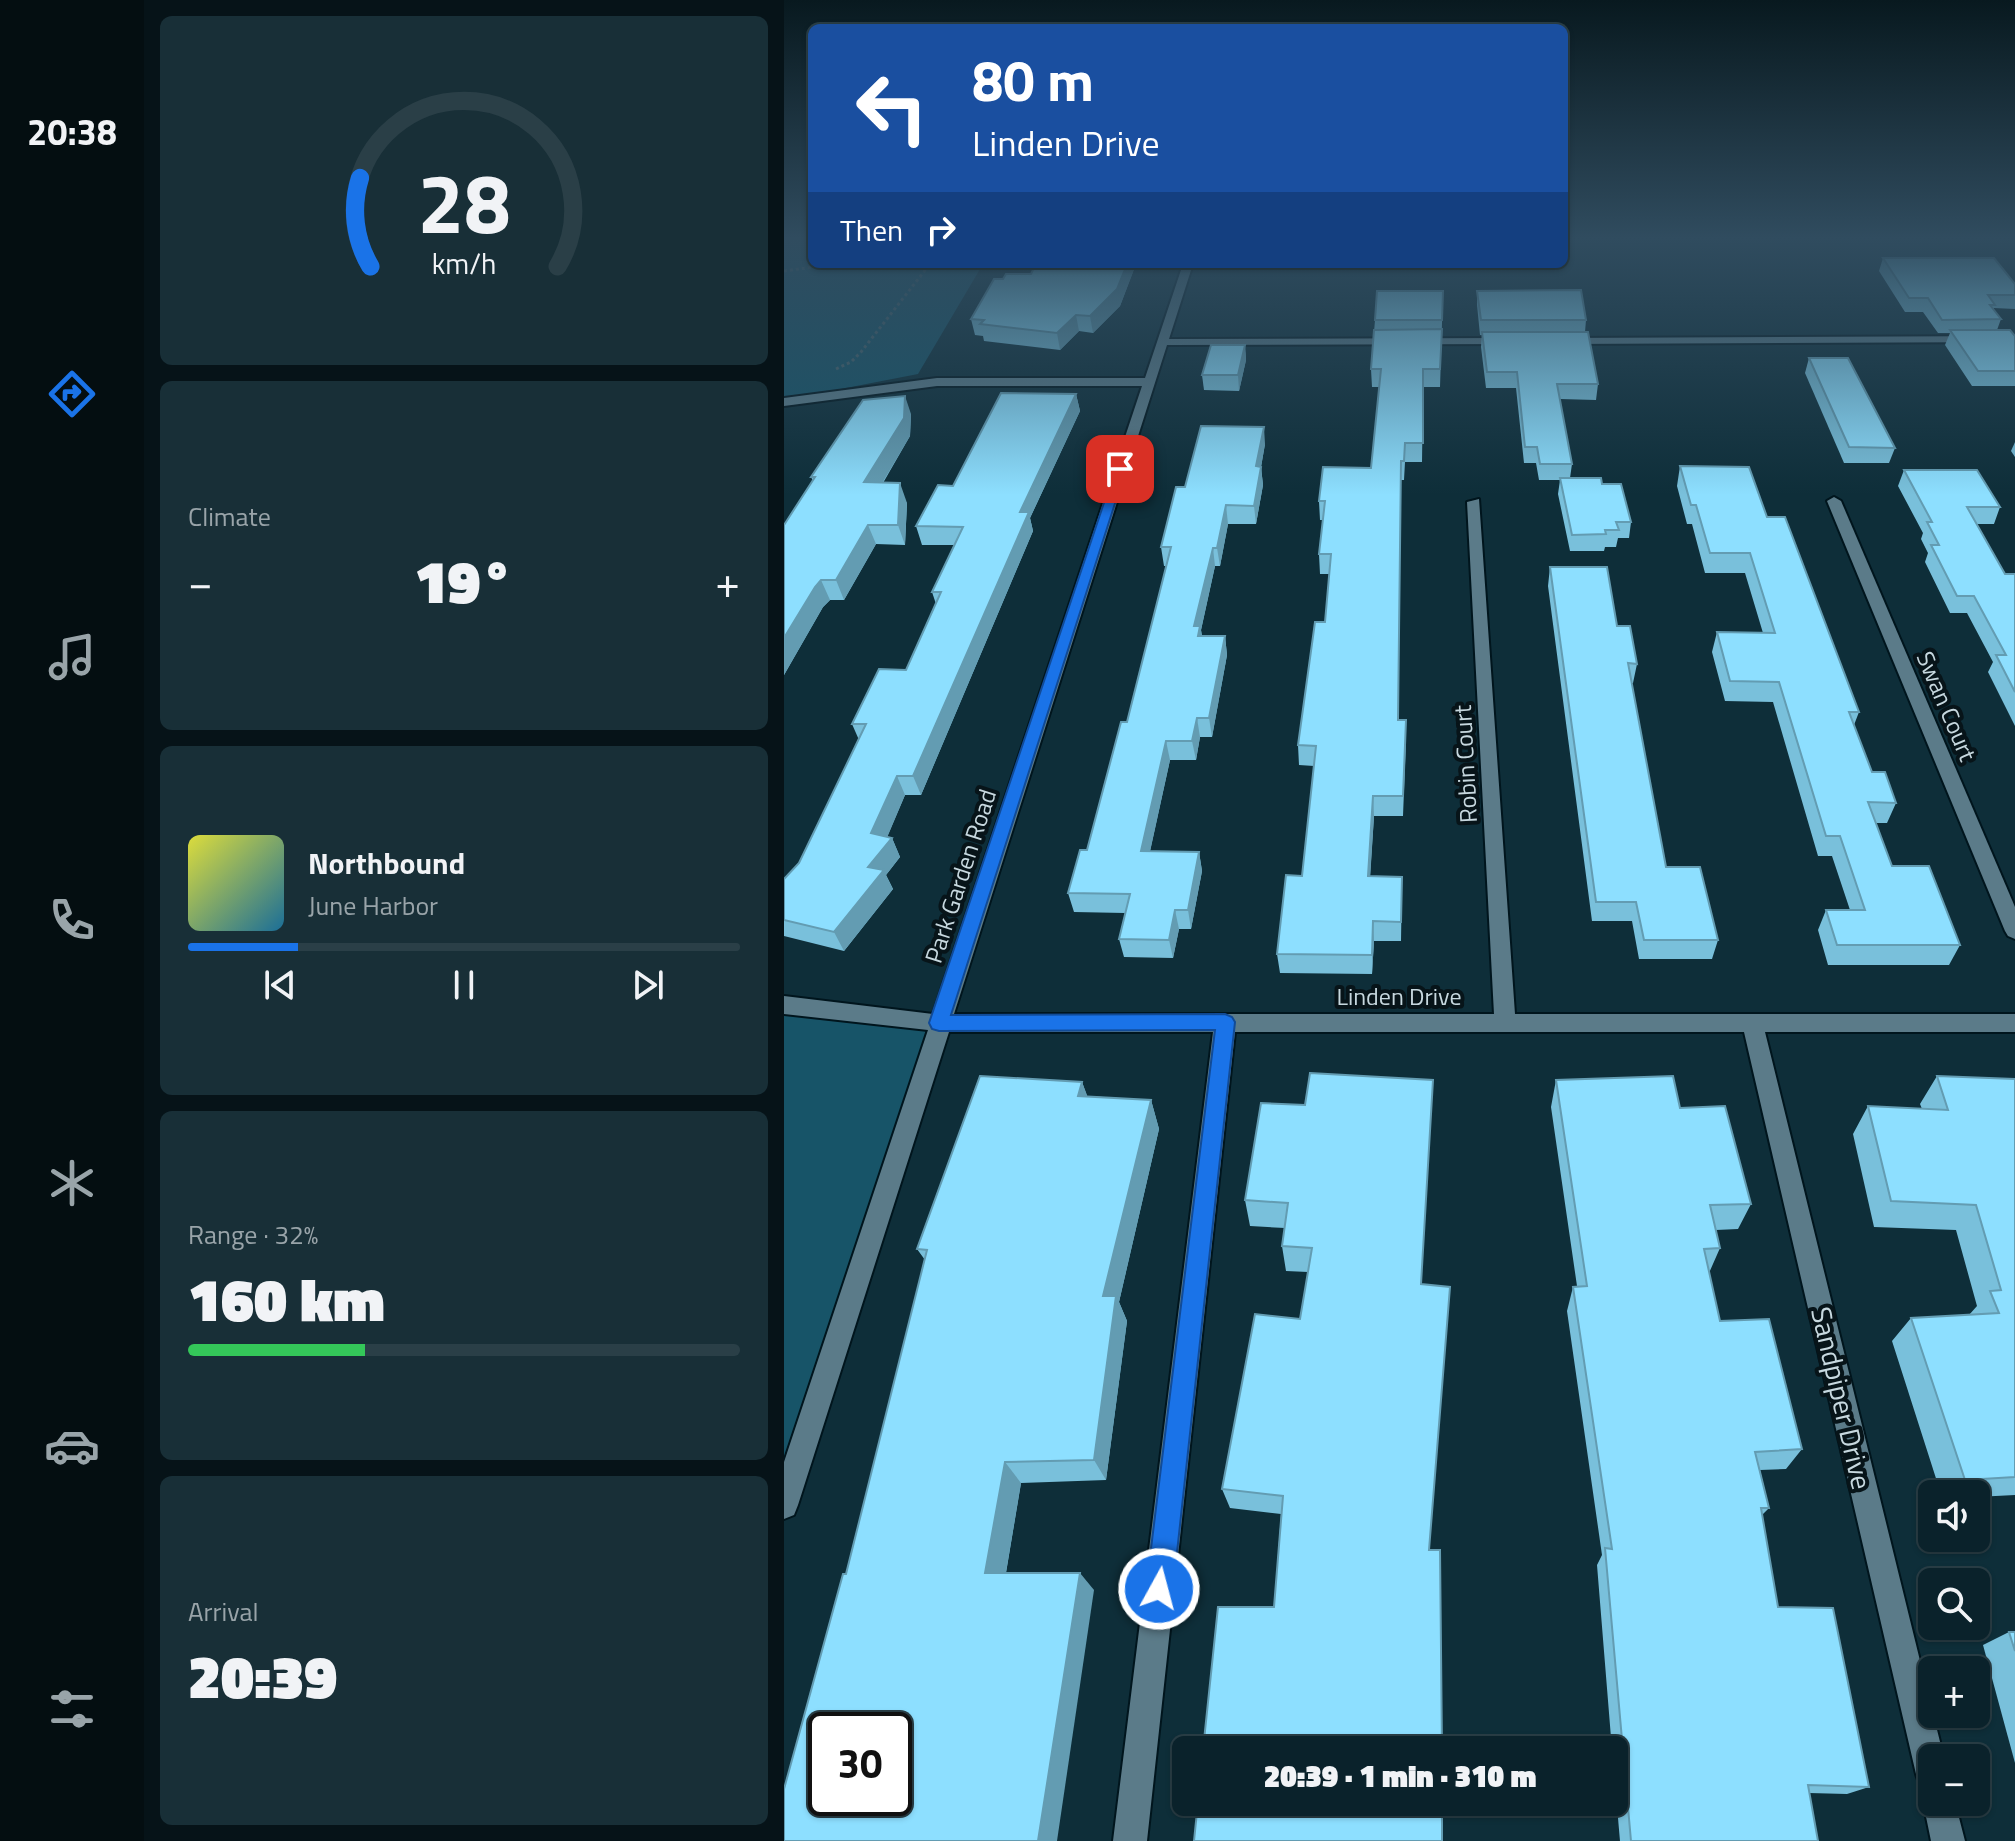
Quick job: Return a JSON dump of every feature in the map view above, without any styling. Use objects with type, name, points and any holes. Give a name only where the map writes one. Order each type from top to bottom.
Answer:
[{"type":"street","name":"Park Garden Road","points":[[784,1505],[1169,323]]},
{"type":"street","points":[[1557,341],[2015,339]]},
{"type":"street","points":[[1163,342],[1526,341]]},
{"type":"street","points":[[784,402],[937,382],[1149,382]]},
{"type":"street","name":"Swan Court","points":[[1834,501],[2015,931]]},
{"type":"street","name":"Robin Court","points":[[1474,502],[1505,1022]]},
{"type":"street","name":"Linden Drive","points":[[784,1005],[939,1023],[2015,1023]]},
{"type":"street","points":[[1130,1841],[1225,1022]]},
{"type":"street","name":"Sandpiper Drive","points":[[1752,1022],[1925,1744]]},
{"type":"street","points":[[1942,1816],[1948,1841]]},
{"type":"path","points":[[826,372],[846,366],[861,355],[883,323]]},
{"type":"shaded area","points":[[784,323],[948,323],[918,374],[784,400]]},
{"type":"shaded area","points":[[784,1005],[939,1023],[784,1505]]},
{"type":"building","points":[[981,323],[1068,323],[1057,333]]},
{"type":"building","points":[[1442,329],[1440,369],[1423,369],[1423,443],[1405,443],[1404,461],[1401,461],[1398,720],[1406,720],[1403,796],[1373,796],[1368,876],[1402,877],[1401,922],[1373,921],[1372,955],[1277,954],[1286,875],[1302,876],[1316,746],[1298,745],[1315,622],[1325,622],[1331,554],[1319,554],[1325,501],[1319,501],[1323,467],[1371,468],[1381,369],[1371,369],[1374,330]]},
{"type":"building","points":[[1950,330],[2010,330],[2015,336],[2015,371],[1978,371]]},
{"type":"building","points":[[1482,332],[1588,332],[1598,384],[1557,384],[1572,464],[1540,464],[1537,447],[1525,447],[1517,372],[1487,372]]},
{"type":"building","points":[[1211,345],[1245,345],[1238,375],[1202,375]]},
{"type":"building","points":[[1809,358],[1848,358],[1895,448],[1849,447]]},
{"type":"building","points":[[1001,393],[1076,394],[1020,512],[1029,512],[913,776],[897,776],[871,833],[892,838],[868,867],[884,870],[834,932],[784,920],[784,879],[799,863],[866,724],[852,724],[879,669],[906,670],[941,592],[932,592],[963,527],[916,526],[938,485],[953,486]]},
{"type":"building","points":[[905,396],[904,418],[864,482],[900,483],[898,525],[868,525],[836,580],[821,580],[784,638],[784,525],[815,477],[811,477],[863,400]]},
{"type":"building","points":[[1201,426],[1264,427],[1256,466],[1261,467],[1254,506],[1226,505],[1194,626],[1200,626],[1198,636],[1225,636],[1209,718],[1197,718],[1192,741],[1166,741],[1141,851],[1199,852],[1188,910],[1175,910],[1169,940],[1119,939],[1130,894],[1068,893],[1080,850],[1087,850],[1121,722],[1127,722],[1171,547],[1161,547],[1176,487],[1185,487]]},
{"type":"building","points":[[1680,466],[1749,467],[1767,517],[1785,517],[1859,712],[1849,712],[1872,772],[1885,772],[1896,803],[1868,802],[1892,866],[1929,866],[1960,945],[1837,945],[1826,910],[1865,910],[1840,836],[1826,836],[1779,682],[1730,681],[1717,632],[1775,633],[1750,553],[1710,553],[1696,505],[1691,505]]},
{"type":"building","points":[[1904,470],[1977,470],[2000,507],[1967,507],[2005,574],[2015,574],[2015,692],[1996,655],[2006,655],[1974,596],[1957,596],[1931,545],[1939,545],[1927,522],[1932,522]]},
{"type":"building","points":[[1560,478],[1601,478],[1602,484],[1621,484],[1631,522],[1616,522],[1619,530],[1605,530],[1606,534],[1572,535]]},
{"type":"building","points":[[1550,567],[1607,567],[1617,626],[1630,626],[1637,664],[1628,663],[1666,867],[1700,867],[1718,940],[1644,940],[1636,902],[1596,902]]},
{"type":"building","points":[[1310,1073],[1433,1080],[1421,1284],[1450,1287],[1429,1550],[1440,1550],[1442,1736],[1204,1736],[1218,1607],[1274,1607],[1283,1496],[1222,1489],[1255,1314],[1300,1319],[1312,1248],[1282,1246],[1288,1203],[1245,1200],[1261,1103],[1305,1105]]},
{"type":"building","points":[[980,1076],[1082,1082],[1078,1096],[1151,1100],[1103,1296],[1116,1296],[1094,1460],[1005,1462],[985,1573],[1080,1573],[1038,1841],[784,1841],[784,1789],[843,1574],[846,1574],[927,1250],[917,1249]]},
{"type":"building","points":[[1673,1076],[1680,1108],[1725,1106],[1751,1204],[1710,1205],[1720,1248],[1704,1249],[1720,1321],[1769,1319],[1802,1449],[1755,1452],[1769,1508],[1761,1508],[1778,1607],[1833,1608],[1869,1787],[1808,1785],[1818,1841],[1631,1841],[1628,1736],[1622,1736],[1605,1548],[1612,1549],[1573,1287],[1587,1286],[1556,1080]]},
{"type":"building","points":[[1937,1076],[2015,1079],[2015,1477],[1965,1480],[1911,1318],[1999,1313],[1990,1291],[2001,1290],[1976,1205],[1891,1201],[1868,1106],[1948,1110]]},
{"type":"building","points":[[2009,1632],[2015,1632],[2015,1651]]},
{"type":"building","points":[[1197,1816],[1442,1816],[1442,1841],[1194,1841]]},
{"type":"route","points":[[1120,469],[939,1023],[1225,1022],[1159,1589]]}]
